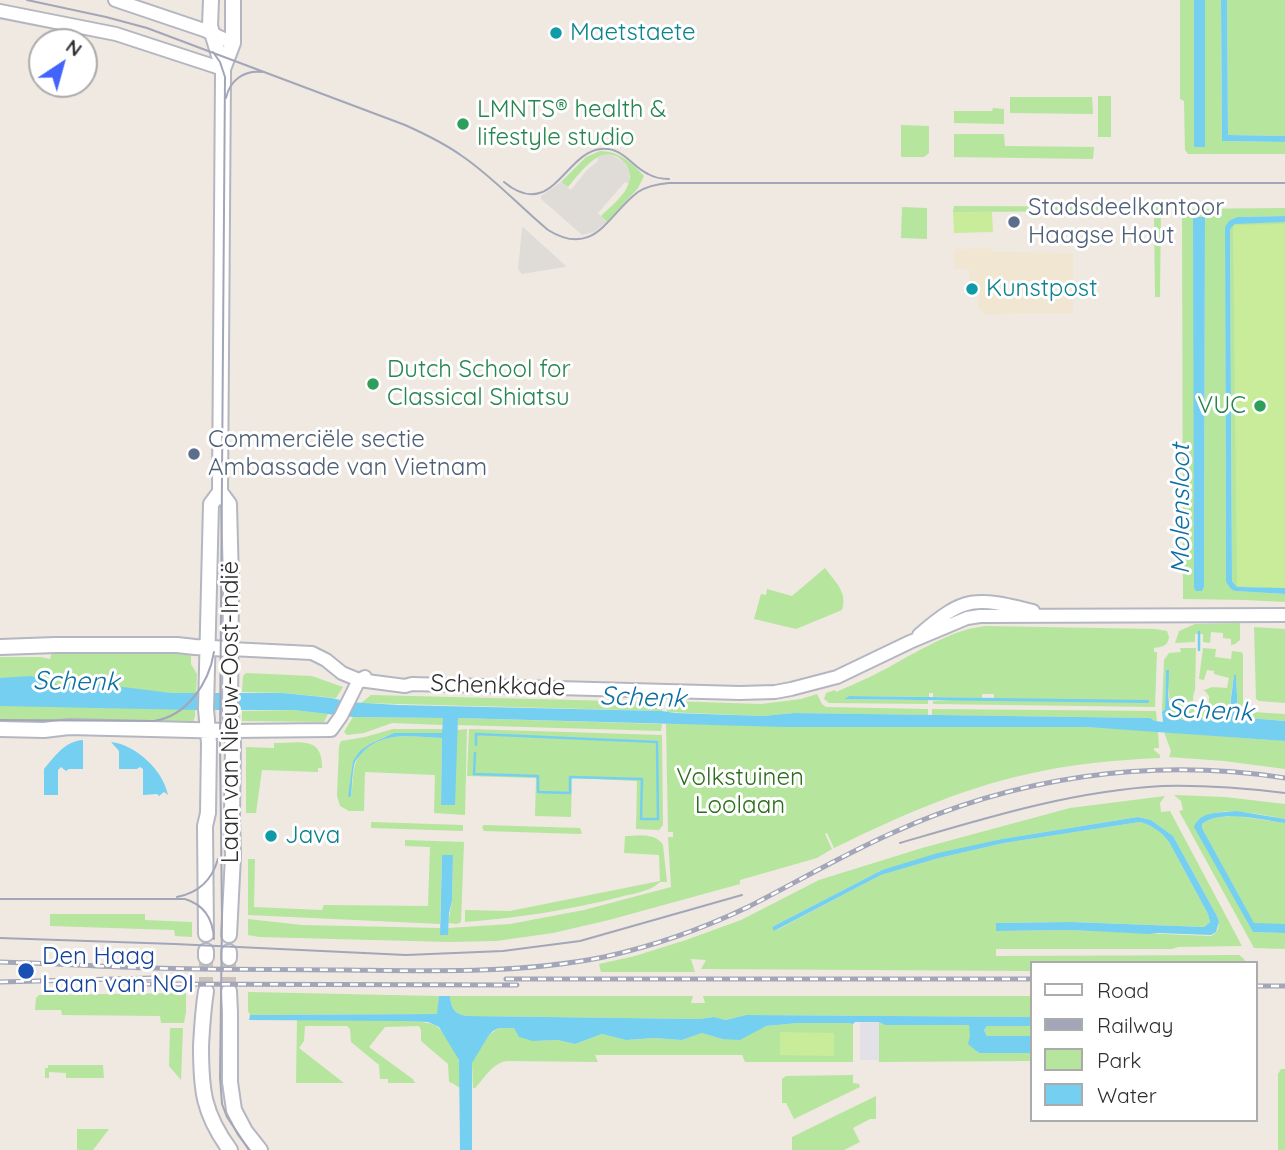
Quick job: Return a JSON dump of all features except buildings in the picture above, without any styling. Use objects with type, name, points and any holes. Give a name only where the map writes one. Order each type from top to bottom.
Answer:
[{"type":"main road","name":"Laan van Nieuw-Oost-Indië","points":[[206,934],[205,826],[208,813],[209,743],[206,711],[211,504],[220,492],[223,69],[210,26],[211,0]]},
{"type":"main road","name":"Laan van Nieuw-Oost-Indië","points":[[223,69],[233,43],[233,0]]},
{"type":"main road","name":"Laan van Nieuw-Oost-Indië","points":[[220,492],[229,504],[231,581],[233,856],[229,935]]},
{"type":"main road","points":[[0,648],[177,645],[230,649]]},
{"type":"main road","points":[[0,729],[44,730],[69,727],[232,731]]},
{"type":"main road","points":[[206,991],[202,1014],[203,1092],[214,1126],[230,1150]]},
{"type":"main road","points":[[229,991],[231,1093],[234,1110],[245,1131],[260,1150]]},
{"type":"street","points":[[116,0],[204,30],[233,43]]},
{"type":"street","points":[[0,11],[116,34],[223,69]]},
{"type":"street","name":"Schenkkade","points":[[911,642],[940,617],[966,603],[1002,603],[1049,615]]},
{"type":"street","points":[[1049,615],[1285,615]]},
{"type":"street","name":"Schenkkade","points":[[359,680],[363,677],[381,676],[405,680],[411,684],[775,692],[837,677],[967,618],[1049,615]]},
{"type":"street","points":[[230,649],[312,653],[342,673],[359,680],[331,730],[232,731]]},
{"type":"shaded area","points":[[612,155],[624,162],[629,170],[629,184],[625,182],[598,213],[607,222],[594,232],[582,235],[541,199],[541,196],[561,182],[571,190],[598,161],[597,157]]},
{"type":"shaded area","points":[[523,227],[566,266],[522,274],[518,269]]},
{"type":"shaded area","points":[[991,248],[992,252],[1073,253],[1073,313],[984,314],[978,308],[978,292],[969,291],[969,269],[954,269],[954,249]]},
{"type":"shaded area","points":[[860,1022],[879,1022],[879,1060],[860,1060]]},
{"type":"green space","points":[[1180,0],[1194,0],[1194,147],[1205,147],[1205,0],[1221,0],[1222,141],[1285,142],[1285,154],[1188,154],[1185,150],[1184,101],[1180,99]]},
{"type":"green space","points":[[1227,0],[1285,0],[1285,136],[1228,135]]},
{"type":"green space","points":[[1098,96],[1111,96],[1111,137],[1098,137]]},
{"type":"green space","points":[[1010,97],[1092,97],[1093,114],[1010,113]]},
{"type":"green space","points":[[993,108],[1004,109],[1004,124],[954,123],[954,111],[992,111]]},
{"type":"green space","points":[[901,125],[929,126],[929,153],[924,157],[901,157]]},
{"type":"green space","points":[[954,134],[1004,134],[1005,146],[1094,147],[1093,159],[954,157]]},
{"type":"green space","points":[[600,151],[619,155],[644,176],[638,188],[607,222],[601,216],[621,196],[629,182],[629,172],[624,162],[616,156],[600,156],[568,187],[561,182],[586,157]]},
{"type":"green space","points":[[954,206],[1161,207],[1160,297],[1155,297],[1152,211],[953,212]]},
{"type":"green space","points":[[902,207],[927,208],[927,239],[901,238]]},
{"type":"green space","points":[[1285,208],[1285,216],[1237,217],[1225,230],[1226,582],[1235,591],[1285,594],[1285,602],[1183,599],[1182,209]],"holes":[[[1193,217],[1205,218],[1204,587],[1202,591]]]},
{"type":"green space","points":[[953,212],[992,212],[993,232],[954,233]]},
{"type":"green space","name":"VUC","points":[[1285,222],[1285,588],[1237,587],[1232,581],[1230,231],[1232,225],[1238,223]]},
{"type":"green space","name":"VUC","points":[[1285,224],[1285,589],[1237,586],[1233,225]]},
{"type":"green space","points":[[825,568],[842,592],[842,610],[796,629],[754,619],[761,594],[766,595],[767,589],[792,596]]},
{"type":"green space","points":[[1240,623],[1240,640],[1235,644],[1231,645],[1231,639],[1223,638],[1223,633],[1211,632],[1210,643],[1203,642],[1203,634],[1195,634],[1195,642],[1175,643],[1179,631],[1195,624]]},
{"type":"green space","points":[[986,626],[1167,631],[1169,637],[1166,644],[1154,648],[1154,652],[1157,652],[1155,707],[933,704],[933,701],[994,698],[994,694],[982,694],[982,698],[933,697],[933,693],[929,693],[929,697],[849,696],[844,699],[928,700],[928,704],[829,703],[824,699],[826,693],[836,692],[863,680],[944,638],[964,630]]},
{"type":"green space","points":[[1254,627],[1285,629],[1285,703],[1256,699]]},
{"type":"green space","points":[[53,648],[191,650],[191,664],[197,674],[193,723],[0,725],[0,657],[50,659]]},
{"type":"green space","points":[[1180,648],[1196,648],[1192,722],[1179,719],[1171,711],[1166,670],[1165,709],[1162,712],[1164,660],[1169,653],[1181,652]]},
{"type":"green space","points":[[1203,648],[1216,649],[1215,657],[1231,659],[1232,651],[1241,652],[1244,707],[1252,712],[1285,714],[1285,721],[1238,716],[1234,675],[1228,717],[1224,720],[1203,721],[1201,710],[1209,702],[1209,696],[1202,691],[1212,687],[1227,688],[1229,678],[1207,670],[1204,680],[1199,679]]},
{"type":"green space","points":[[246,673],[312,676],[343,687],[336,698],[242,692],[243,676]]},
{"type":"green space","points":[[817,694],[826,707],[928,709],[928,715],[794,713],[763,716],[667,712],[670,701],[761,704],[801,699]]},
{"type":"green space","points":[[371,695],[656,702],[657,699],[663,702],[662,711],[361,703]]},
{"type":"green space","points":[[932,709],[1156,711],[1157,722],[1150,718],[932,715]]},
{"type":"green space","points":[[294,710],[328,714],[324,722],[242,721],[242,711]]},
{"type":"green space","points":[[353,717],[443,718],[443,725],[392,723],[364,733],[347,735],[344,732]]},
{"type":"green space","points":[[458,718],[662,724],[661,731],[458,725]]},
{"type":"green space","name":"Volkstuinen Loolaan","points":[[666,724],[1086,727],[1158,731],[1159,748],[1154,750],[1160,758],[1077,765],[1002,780],[928,805],[834,848],[827,833],[825,834],[832,849],[817,858],[740,880],[740,884],[553,933],[496,941],[449,942],[248,935],[248,919],[302,925],[440,928],[440,935],[448,935],[448,928],[510,924],[584,910],[671,887],[668,837],[673,837],[673,832],[668,832]]},
{"type":"green space","points":[[393,729],[443,729],[442,733],[394,733],[370,744],[353,761],[351,796],[357,760],[375,743],[402,736],[442,738],[441,804],[454,805],[457,730],[467,729],[465,815],[434,813],[435,775],[365,772],[364,811],[349,811],[340,806],[337,796],[341,741]]},
{"type":"green space","points":[[469,729],[662,735],[663,825],[659,830],[636,829],[637,781],[572,778],[571,817],[535,816],[536,778],[467,776]]},
{"type":"green space","points":[[1164,732],[1285,741],[1285,769],[1169,757],[1171,751]]},
{"type":"green space","points":[[300,742],[314,746],[321,757],[322,768],[318,768],[318,772],[262,770],[256,813],[246,813],[246,747],[274,748],[274,743]]},
{"type":"green space","points":[[1174,795],[1225,797],[1285,804],[1285,819],[1227,812],[1205,816],[1196,822],[1253,932],[1285,933],[1285,949],[1254,948],[1179,811],[1183,810],[1181,801]]},
{"type":"green space","points":[[1165,796],[1160,803],[1161,812],[1170,811],[1242,946],[1172,949],[996,949],[996,956],[1239,955],[1245,961],[1030,961],[1030,971],[701,969],[706,960],[691,959],[695,972],[601,972],[599,964],[686,940],[741,920],[819,880],[922,848],[1070,808]],"holes":[[[1138,817],[1151,820],[1173,836],[1217,916],[1218,928],[1211,936],[1071,930],[996,931],[996,923],[1071,922],[1204,927],[1210,922],[1208,914],[1169,842],[1156,829],[1140,822],[1004,843],[939,858],[881,875],[775,931],[772,927],[882,870],[1002,839]]]},
{"type":"green space","points":[[1237,816],[1285,823],[1285,924],[1254,924],[1202,828],[1202,824],[1210,820]]},
{"type":"green space","points":[[371,822],[463,825],[463,831],[371,828]]},
{"type":"green space","points":[[484,825],[580,828],[582,833],[484,831]]},
{"type":"green space","points":[[625,836],[646,836],[660,841],[663,845],[667,882],[660,882],[642,892],[582,906],[465,922],[465,910],[510,911],[660,881],[659,855],[624,853]]},
{"type":"green space","points":[[405,840],[464,842],[461,922],[448,923],[452,901],[453,856],[442,855],[440,924],[248,915],[248,859],[255,859],[254,907],[322,910],[324,905],[428,906],[430,847],[405,846]]},
{"type":"green space","points":[[50,914],[145,914],[145,920],[192,922],[192,937],[175,936],[174,930],[50,926]]},
{"type":"green space","points":[[248,992],[439,996],[438,1014],[250,1015]]},
{"type":"green space","points":[[186,993],[184,1023],[161,1023],[160,1016],[62,1015],[61,1010],[35,1010],[36,998],[39,995]]},
{"type":"green space","points":[[450,996],[693,996],[691,1003],[705,1003],[703,996],[1030,996],[1030,1017],[746,1015],[726,1020],[714,1017],[469,1016],[460,1014],[451,1004]]},
{"type":"green space","points":[[297,1020],[392,1020],[436,1026],[458,1057],[460,1088],[449,1082],[448,1064],[421,1041],[419,1026],[385,1027],[369,1047],[416,1083],[388,1083],[388,1079],[380,1079],[379,1065],[351,1042],[350,1029],[347,1026],[305,1026],[304,1041],[299,1048],[344,1083],[296,1083]]},
{"type":"green space","points":[[879,1022],[885,1025],[970,1025],[970,1036],[978,1053],[1030,1053],[1030,1061],[879,1062]]},
{"type":"green space","points":[[798,1023],[853,1024],[853,1062],[745,1062],[742,1055],[595,1055],[598,1062],[507,1061],[493,1068],[473,1088],[474,1058],[489,1035],[499,1028],[514,1028],[533,1041],[558,1040],[575,1044],[602,1034],[626,1040],[682,1040],[702,1033],[722,1039],[766,1026]]},
{"type":"green space","points":[[987,1026],[1030,1026],[1030,1036],[987,1036],[984,1030]]},
{"type":"green space","points":[[170,1028],[183,1028],[181,1080],[169,1066]]},
{"type":"green space","points":[[780,1032],[834,1033],[834,1056],[780,1055]]},
{"type":"green space","points":[[48,1065],[103,1065],[104,1078],[66,1078],[66,1073],[49,1072],[49,1078],[45,1078],[45,1068],[48,1068]]},
{"type":"green space","points":[[1281,1069],[1285,1069],[1285,1150],[1278,1150],[1278,1074]]},
{"type":"green space","points":[[853,1075],[853,1083],[859,1084],[860,1087],[794,1119],[786,1103],[782,1103],[782,1079],[786,1076]]},
{"type":"green space","points":[[876,1096],[876,1119],[870,1119],[853,1128],[860,1142],[844,1150],[792,1150],[792,1137]]},
{"type":"green space","points":[[77,1129],[109,1129],[93,1150],[77,1150]]},
{"type":"water","points":[[1194,0],[1205,0],[1205,147],[1194,147]]},
{"type":"water","points":[[1221,0],[1227,0],[1228,135],[1285,136],[1285,142],[1222,141]]},
{"type":"water","points":[[1285,216],[1285,222],[1235,224],[1230,231],[1232,581],[1237,587],[1285,588],[1285,594],[1235,591],[1226,582],[1225,227],[1237,217]]},
{"type":"water","points":[[1193,217],[1205,217],[1202,591],[1196,591],[1194,588]]},
{"type":"water","points":[[1166,670],[1169,670],[1168,696],[1171,710],[1182,720],[1191,722],[1193,714],[1200,714],[1203,721],[1226,719],[1236,675],[1238,716],[1285,721],[1285,741],[1086,727],[785,727],[458,718],[455,805],[441,805],[442,738],[402,736],[374,743],[355,762],[351,796],[348,797],[353,761],[360,751],[370,744],[394,733],[442,733],[443,718],[353,717],[294,710],[0,706],[0,678],[31,676],[59,685],[83,682],[171,693],[283,693],[348,702],[398,705],[763,716],[794,713],[1150,718],[1163,722]]},
{"type":"water","points":[[849,696],[1149,700],[1149,702],[844,699]]},
{"type":"water","points":[[83,740],[83,769],[66,771],[61,767],[58,770],[58,795],[44,795],[44,769],[66,746]]},
{"type":"water","points":[[111,742],[130,748],[147,760],[160,777],[168,795],[164,792],[159,796],[143,795],[143,769],[119,769],[119,751]]},
{"type":"water","points":[[1237,811],[1285,819],[1285,823],[1220,817],[1202,824],[1202,828],[1254,923],[1285,924],[1285,933],[1253,932],[1194,827],[1206,815]]},
{"type":"water","points":[[1138,817],[1151,820],[1173,836],[1217,916],[1219,922],[1216,932],[1211,935],[1071,930],[996,931],[996,923],[1071,922],[1204,927],[1210,922],[1208,914],[1169,842],[1156,829],[1140,822],[1004,843],[939,858],[881,875],[774,931],[772,927],[882,870],[938,853],[1002,839]]},
{"type":"water","points":[[442,855],[453,855],[448,935],[440,935]]},
{"type":"water","points":[[439,996],[450,996],[455,1010],[469,1016],[714,1017],[726,1020],[746,1015],[1030,1017],[1030,1026],[987,1026],[984,1030],[987,1036],[1030,1036],[1030,1053],[979,1053],[968,1044],[969,1025],[798,1023],[766,1026],[740,1040],[722,1039],[702,1033],[682,1040],[626,1040],[602,1034],[575,1044],[558,1040],[533,1041],[519,1037],[514,1028],[499,1028],[489,1035],[472,1063],[472,1150],[460,1150],[459,1060],[439,1027],[428,1022],[407,1021],[249,1020],[250,1015],[437,1014]]},
{"type":"waterway","name":"Molensloot","points":[[1199,632],[1199,650]]},
{"type":"waterway","points":[[475,753],[474,774],[538,776],[538,792],[570,793],[570,777],[642,779],[641,819],[658,819],[657,742],[476,734],[476,745]]},
{"type":"tunnel","points":[[206,957],[206,991]]},
{"type":"tunnel","points":[[229,958],[229,991]]},
{"type":"tram line","points":[[27,0],[147,28],[405,125],[462,156],[548,230],[564,238],[589,237],[638,192],[669,183],[1285,183]]},
{"type":"tram line","points":[[213,52],[225,77],[220,1077],[222,1104],[227,1117],[249,1150]]},
{"type":"tram line","points":[[226,98],[234,81],[249,73],[262,72]]},
{"type":"tram line","points":[[504,182],[520,192],[534,194],[546,190],[577,161],[588,153],[601,149],[615,151],[642,171],[658,178],[669,179]]},
{"type":"tram line","points":[[0,720],[154,721],[166,718],[195,696],[207,675],[214,652]]},
{"type":"tram line","points":[[900,843],[1029,807],[1128,789],[1193,786],[1285,793]]},
{"type":"tram line","points":[[177,897],[198,889],[212,873],[218,859]]},
{"type":"tram line","points":[[0,938],[406,955],[503,951],[580,941],[742,895]]},
{"type":"tram line","points":[[0,899],[185,899],[198,905],[207,914],[214,939]]},
{"type":"railway","points":[[0,962],[177,969],[442,971],[507,969],[572,962],[641,948],[713,923],[890,834],[985,798],[1083,777],[1133,771],[1234,772],[1285,778]]},
{"type":"railway","points":[[0,982],[153,978]]},
{"type":"railway","points":[[506,979],[1030,979]]},
{"type":"railway","points":[[142,984],[517,985]]},
{"type":"railway","points":[[1257,986],[1285,986]]},
{"type":"place","name":"Maetstaete","points":[[556,33]]},
{"type":"place","name":"LMNTS® health & lifestyle studio","points":[[463,124]]},
{"type":"place","name":"Stadsdeelkantoor Haagse Hout","points":[[1014,222]]},
{"type":"place","name":"Kunstpost","points":[[972,289]]},
{"type":"place","name":"Dutch School for Classical Shiatsu","points":[[373,384]]},
{"type":"place","name":"VUC","points":[[1260,406]]},
{"type":"place","name":"Commerciële sectie Ambassade van Vietnam","points":[[194,454]]},
{"type":"place","name":"Java","points":[[271,836]]},
{"type":"place","name":"Den Haag Laan van NOI","points":[[26,971]]},
{"type":"water label","name":"Schenk","points":[[76,682]]},
{"type":"water label","name":"Schenk","points":[[643,698]]},
{"type":"water label","name":"Schenk","points":[[1210,711]]}]
